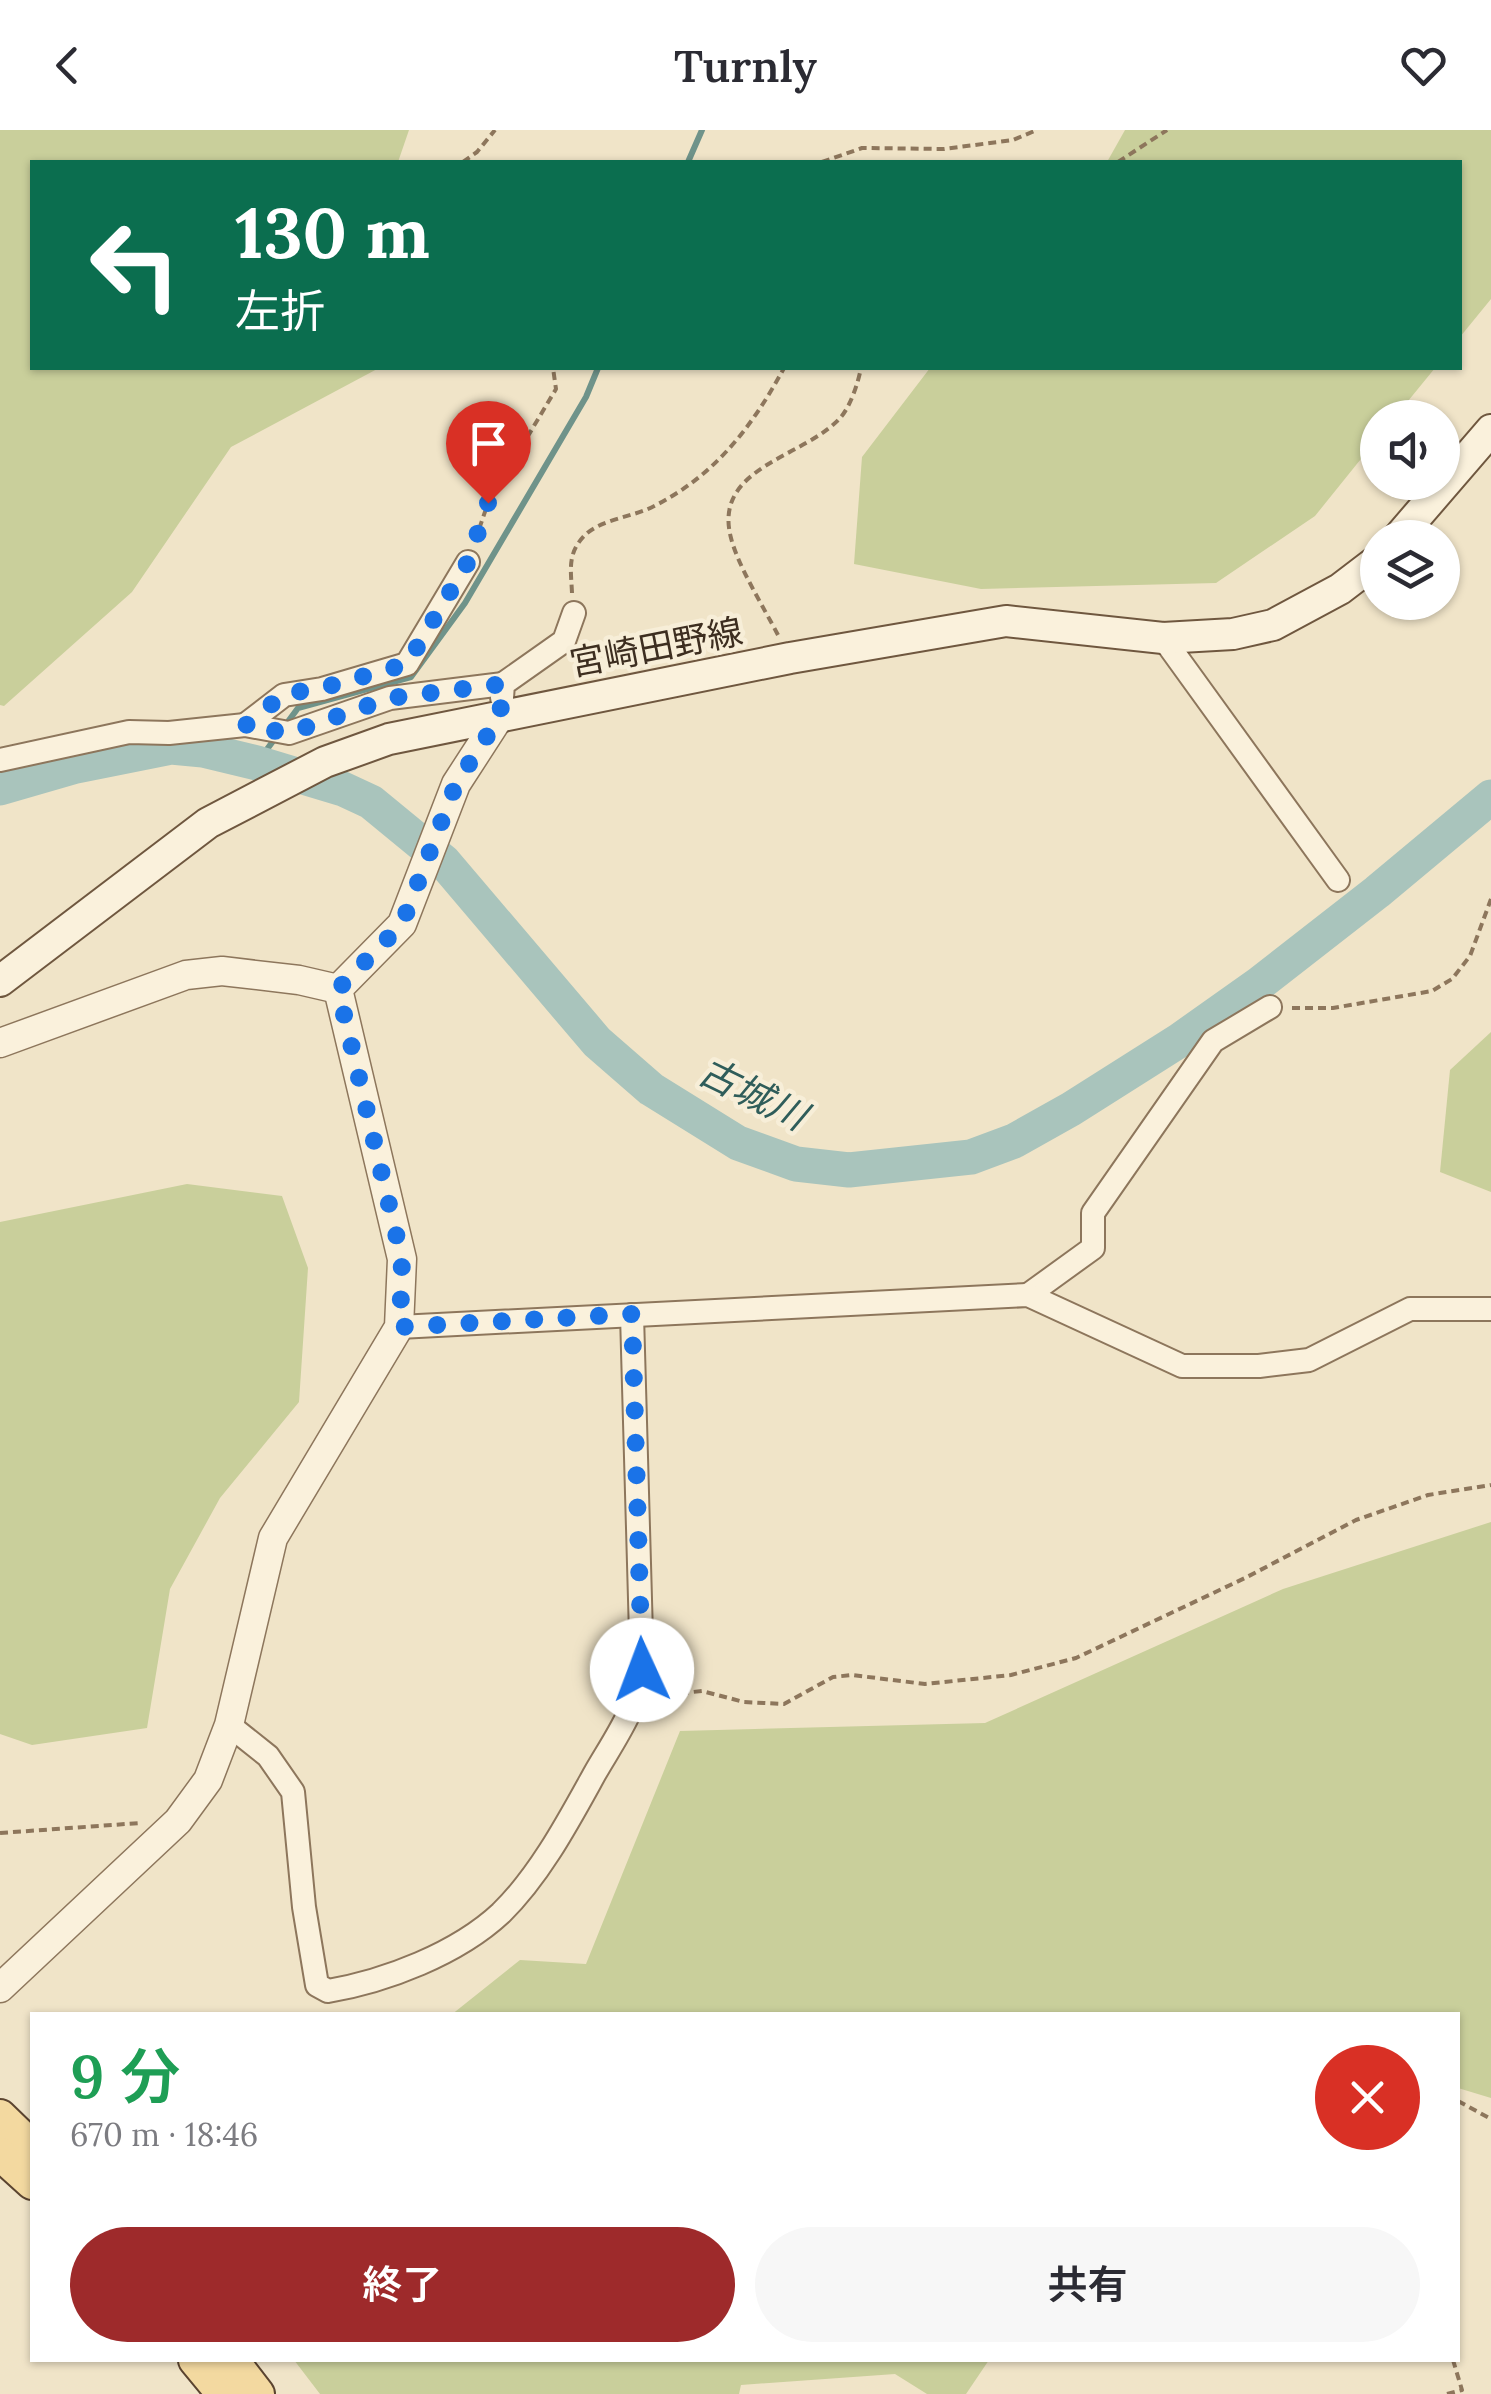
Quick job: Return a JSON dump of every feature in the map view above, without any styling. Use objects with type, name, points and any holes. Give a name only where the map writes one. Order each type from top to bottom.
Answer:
[{"type":"main road","points":[[1414,520],[1491,430]]},
{"type":"main road","name":"宮崎田野線","points":[[0,981],[208,823],[326,762],[389,738],[790,658],[1006,621],[1164,638],[1233,634],[1272,625],[1340,589],[1360,574]]},
{"type":"main road","points":[[0,2116],[30,2145]]},
{"type":"main road","points":[[0,2154],[30,2181]]},
{"type":"main road","points":[[197,2362],[224,2394]]},
{"type":"main road","points":[[234,2362],[258,2394]]},
{"type":"street","points":[[245,726],[284,694],[322,688],[407,664],[468,562]]},
{"type":"street","points":[[0,760],[130,732],[245,726],[289,733],[390,698],[503,684],[564,642],[574,612]]},
{"type":"street","points":[[1164,638],[1338,880]]},
{"type":"street","points":[[338,989],[402,924],[439,820],[456,784],[500,716],[503,684]]},
{"type":"street","points":[[0,1043],[186,976],[222,971],[338,989]]},
{"type":"street","points":[[0,1988],[178,1820],[208,1780],[229,1725],[273,1538],[400,1327],[402,1259],[338,989]]},
{"type":"street","points":[[1028,1296],[1093,1248],[1093,1214],[1213,1041],[1270,1007]]},
{"type":"street","points":[[400,1327],[1028,1296],[1182,1366],[1259,1366],[1309,1360],[1410,1309],[1491,1308]]},
{"type":"street","points":[[229,1725],[268,1756],[293,1792],[317,1984],[328,1991],[354,1986],[414,1965],[457,1944],[500,1913],[575,1809],[638,1697],[642,1670],[632,1314]]},
{"type":"path","points":[[466,160],[494,130]]},
{"type":"path","points":[[828,160],[862,148],[944,148],[1012,140],[1038,130]]},
{"type":"path","points":[[1121,160],[1168,130]]},
{"type":"path","points":[[468,562],[488,503],[556,389],[553,370]]},
{"type":"path","points":[[574,612],[570,556],[587,532],[643,511],[700,479],[760,413],[783,370]]},
{"type":"path","points":[[790,658],[731,538],[728,504],[762,468],[822,434],[842,415],[861,370]]},
{"type":"path","points":[[1270,1007],[1332,1008],[1432,991],[1452,979],[1470,956],[1491,899]]},
{"type":"path","points":[[638,1697],[702,1691],[744,1702],[784,1704],[832,1677],[852,1675],[925,1684],[1011,1675],[1076,1658],[1356,1520],[1428,1495],[1491,1485]]},
{"type":"path","points":[[0,1832],[138,1823]]},
{"type":"path","points":[[1460,2102],[1491,2119]]},
{"type":"path","points":[[1447,2394],[1462,2390],[1454,2362]]},
{"type":"green space","points":[[0,130],[409,130],[399,160],[30,160],[30,370],[375,370],[231,447],[132,592],[4,706],[0,705]]},
{"type":"green space","points":[[1125,130],[1491,130],[1491,299],[1462,335],[1462,160],[1108,160]]},
{"type":"green space","points":[[928,370],[1433,370],[1409,400],[1360,400],[1360,460],[1315,516],[1216,583],[981,589],[854,564],[862,457]]},
{"type":"green space","points":[[1491,1032],[1491,1192],[1440,1172],[1450,1070]]},
{"type":"green space","points":[[187,1184],[282,1196],[308,1268],[299,1402],[220,1498],[170,1589],[147,1728],[32,1745],[0,1734],[0,1222]]},
{"type":"green space","points":[[1491,1522],[1491,2098],[1460,2089],[1460,2012],[455,2012],[520,1960],[586,1964],[680,1731],[985,1723],[1283,1589]]},
{"type":"green space","points":[[296,2362],[988,2362],[966,2394],[927,2394],[895,2374],[741,2385],[739,2394],[320,2394]]},
{"type":"waterway","points":[[689,160],[702,130]]},
{"type":"waterway","points":[[284,727],[298,708],[411,677],[465,603],[586,397],[597,370]]},
{"type":"waterway","points":[[257,763],[276,737]]},
{"type":"waterway","name":"古城川","points":[[0,788],[76,766],[171,747],[257,763],[343,789],[371,802],[444,862],[597,1042],[651,1089],[738,1143],[796,1164],[849,1170],[971,1157],[1014,1141],[1071,1109],[1259,984],[1491,797]]},
{"type":"route","points":[[488,503],[468,562],[407,664],[322,688],[284,694],[245,726],[289,733],[390,698],[503,684],[500,716],[456,784],[439,820],[402,924],[338,989],[402,1259],[400,1327],[632,1314],[642,1670]]}]
